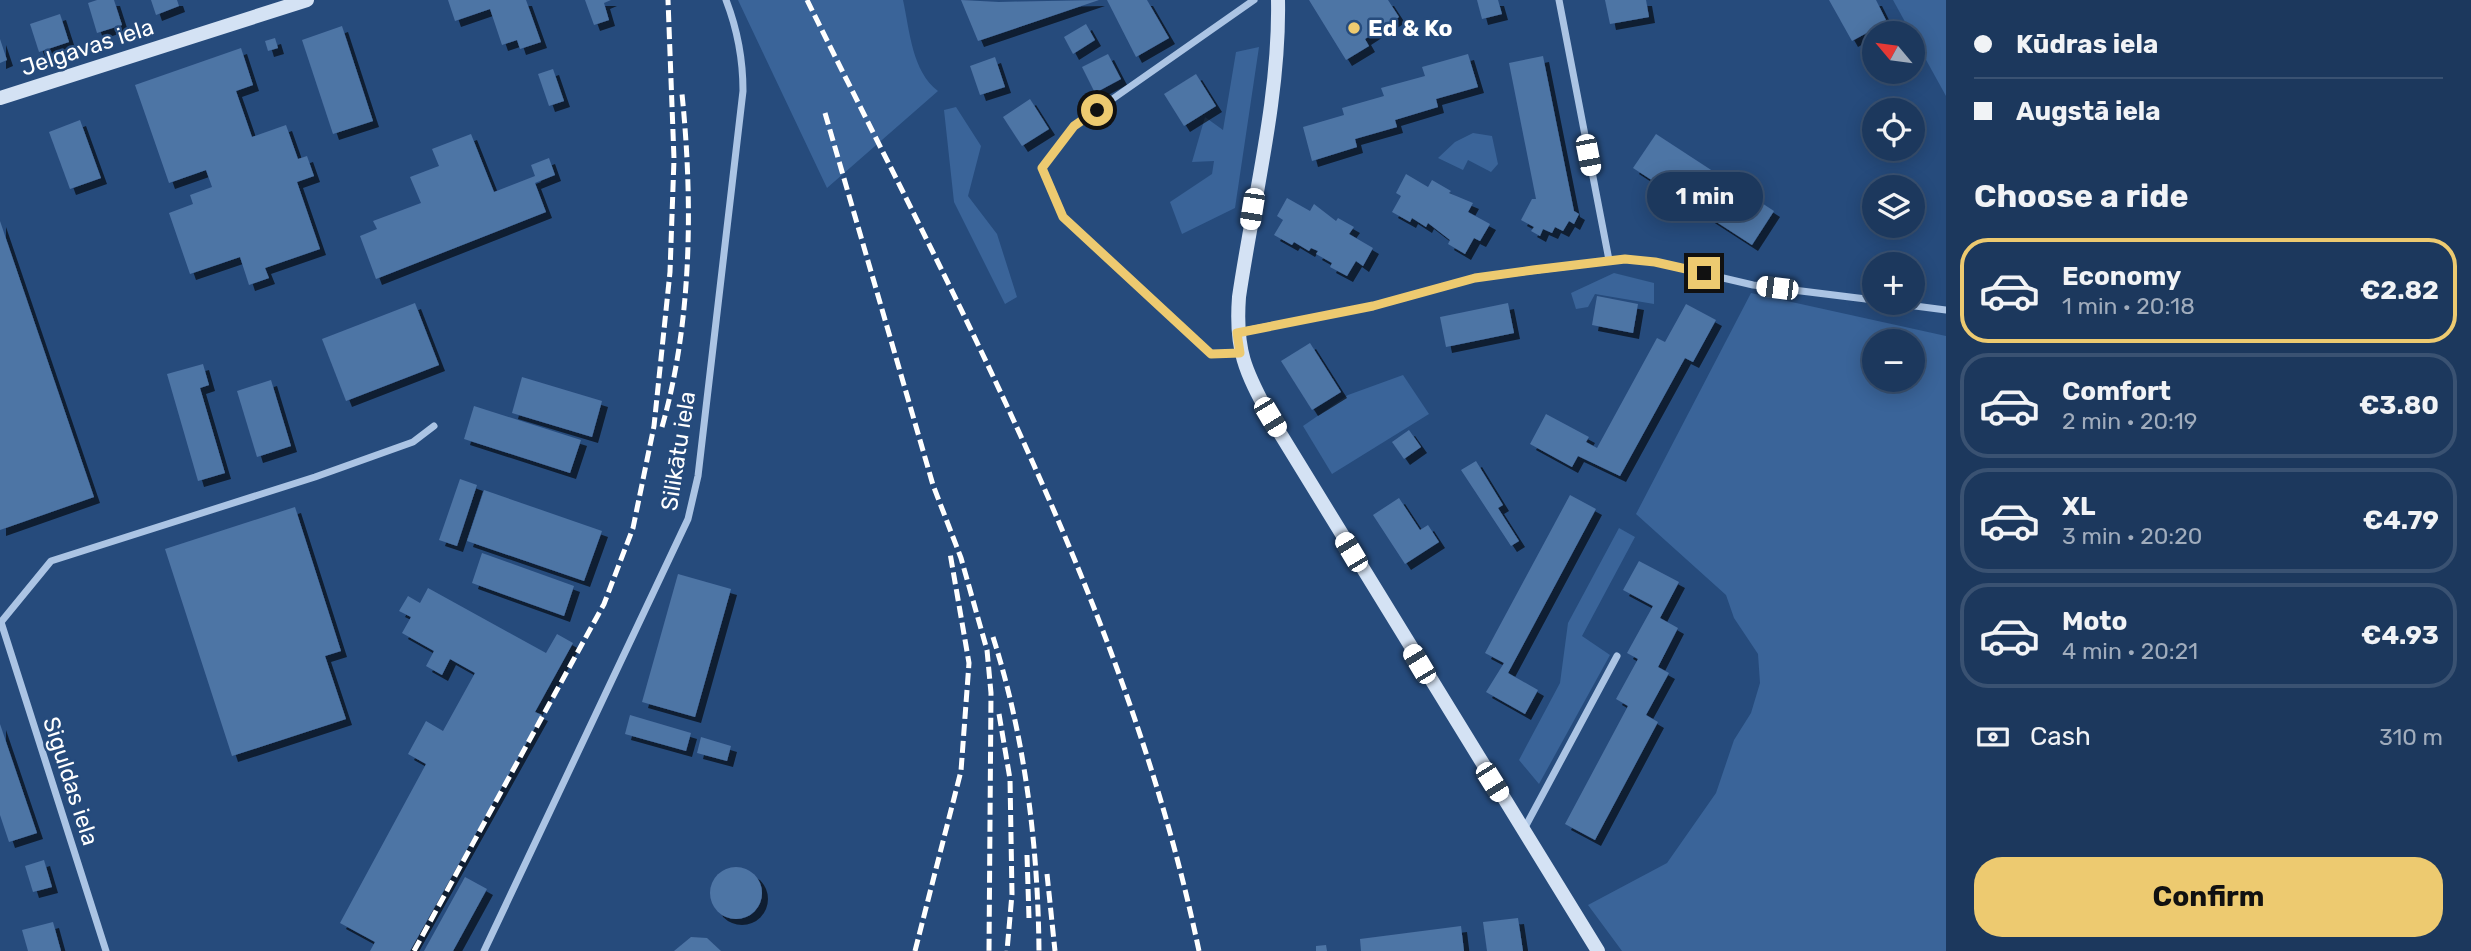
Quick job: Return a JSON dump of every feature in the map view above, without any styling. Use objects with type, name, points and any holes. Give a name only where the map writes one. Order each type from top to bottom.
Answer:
[{"type":"street","name":"Jelgavas iela","points":[[0,99],[307,0]]},
{"type":"street","name":"Silikātu iela","points":[[484,951],[688,519],[698,476],[743,91],[743,62],[738,30],[726,0]]},
{"type":"street","points":[[1240,353],[1211,354],[1063,217],[1042,168],[1074,126],[1254,0]]},
{"type":"street","points":[[1278,0],[1274,70],[1237,333],[1240,353],[1270,417],[1598,951]]},
{"type":"street","points":[[1559,0],[1609,260]]},
{"type":"street","points":[[1237,333],[1373,306],[1475,278],[1609,260],[1655,262],[1753,285],[1862,299]]},
{"type":"street","points":[[1925,307],[1946,310]]},
{"type":"street","points":[[1,622],[51,561],[314,477],[413,442],[433,426]]},
{"type":"street","name":"Siguldas iela","points":[[1,622],[106,951]]},
{"type":"street","points":[[1523,832],[1617,656]]},
{"type":"shaded area","points":[[738,0],[903,0],[917,62],[929,83],[938,91],[827,188]]},
{"type":"shaded area","points":[[1893,0],[1946,0],[1946,96],[1925,58],[1925,21],[1905,21]]},
{"type":"shaded area","points":[[1259,47],[1235,208],[1182,234],[1170,202],[1212,174],[1214,161],[1192,162],[1205,117],[1223,130],[1236,52]]},
{"type":"shaded area","points":[[956,107],[981,146],[968,196],[997,234],[1017,297],[1005,304],[954,202],[944,110]]},
{"type":"shaded area","points":[[1473,133],[1492,136],[1498,164],[1491,172],[1468,160],[1463,170],[1438,158],[1455,142]]},
{"type":"shaded area","points":[[1614,273],[1654,283],[1654,304],[1595,294],[1588,307],[1576,309],[1571,293]]},
{"type":"shaded area","points":[[1751,293],[1914,329],[1862,329],[1862,392],[1925,392],[1925,331],[1946,336],[1946,951],[1622,951],[1588,905],[1667,863],[1716,793],[1734,740],[1751,713],[1760,683],[1758,654],[1734,618],[1726,595],[1636,514]]},
{"type":"shaded area","points":[[1403,375],[1429,414],[1332,474],[1303,426],[1348,395]]},
{"type":"shaded area","points":[[1619,528],[1635,537],[1582,636],[1610,655],[1539,784],[1519,760],[1560,683],[1568,623]]},
{"type":"building","points":[[114,0],[122,25],[97,33],[88,3]]},
{"type":"building","points":[[151,0],[177,0],[179,6],[156,15]]},
{"type":"building","points":[[448,0],[526,0],[541,42],[520,49],[517,40],[502,45],[490,9],[455,21]]},
{"type":"building","points":[[585,0],[611,0],[604,3],[609,20],[594,25]]},
{"type":"building","points":[[961,0],[999,2],[1099,0],[978,41]]},
{"type":"building","points":[[1107,0],[1147,0],[1169,38],[1136,57]]},
{"type":"building","name":"Ed & Ko","points":[[1309,0],[1388,0],[1399,17],[1365,39],[1369,46],[1346,60]]},
{"type":"building","points":[[1477,0],[1498,0],[1502,14],[1482,19]]},
{"type":"building","points":[[1605,0],[1646,0],[1649,17],[1610,24]]},
{"type":"building","points":[[1829,0],[1876,0],[1886,21],[1862,21],[1862,36],[1852,41]]},
{"type":"building","points":[[60,14],[69,42],[39,52],[30,24]]},
{"type":"building","points":[[1086,24],[1095,40],[1073,54],[1064,37]]},
{"type":"building","points":[[342,26],[373,121],[333,134],[302,40]]},
{"type":"building","points":[[275,38],[278,48],[268,51],[265,41]]},
{"type":"building","points":[[0,39],[7,60],[0,63]]},
{"type":"building","points":[[241,48],[253,85],[236,91],[252,137],[286,125],[298,159],[307,156],[314,176],[297,182],[320,249],[265,268],[269,278],[249,285],[240,257],[190,274],[169,213],[193,204],[190,195],[212,187],[206,170],[169,183],[135,85]]},
{"type":"building","points":[[1108,54],[1121,79],[1095,93],[1082,67]]},
{"type":"building","points":[[1468,54],[1478,87],[1436,99],[1438,107],[1395,120],[1397,127],[1355,139],[1357,147],[1312,161],[1303,127],[1344,115],[1342,108],[1384,96],[1381,88],[1425,76],[1422,67]]},
{"type":"building","points":[[1543,56],[1574,211],[1579,214],[1574,224],[1569,221],[1563,231],[1555,227],[1552,233],[1543,229],[1540,236],[1531,231],[1534,227],[1521,220],[1532,199],[1536,199],[1509,63]]},
{"type":"building","points":[[995,57],[1005,87],[980,95],[970,66]]},
{"type":"building","points":[[553,69],[564,101],[549,106],[538,74]]},
{"type":"building","points":[[1196,74],[1216,106],[1184,126],[1164,94]]},
{"type":"building","points":[[1030,99],[1049,129],[1022,146],[1003,117]]},
{"type":"building","points":[[80,120],[101,178],[70,189],[49,132]]},
{"type":"building","points":[[471,134],[494,192],[535,176],[531,165],[549,158],[555,175],[535,183],[546,212],[376,279],[360,236],[377,229],[373,221],[421,203],[410,177],[439,166],[432,149]]},
{"type":"building","points":[[1656,134],[1774,211],[1752,245],[1633,168]]},
{"type":"building","points":[[1406,174],[1428,187],[1432,180],[1451,191],[1449,193],[1473,203],[1468,212],[1490,224],[1480,241],[1474,238],[1465,254],[1448,244],[1450,240],[1428,223],[1426,227],[1412,218],[1410,222],[1392,212],[1401,196],[1396,193]]},
{"type":"building","points":[[1287,198],[1310,211],[1314,204],[1336,221],[1338,218],[1354,227],[1349,234],[1373,248],[1363,266],[1356,261],[1347,276],[1330,267],[1332,263],[1316,254],[1318,251],[1311,248],[1309,251],[1294,242],[1292,245],[1274,235],[1283,220],[1277,216]]},
{"type":"building","points":[[0,221],[94,497],[0,530]]},
{"type":"building","points":[[1597,296],[1638,304],[1633,333],[1592,325]]},
{"type":"building","points":[[415,303],[439,365],[346,401],[322,339]]},
{"type":"building","points":[[1508,303],[1514,333],[1446,347],[1440,317]]},
{"type":"building","points":[[1686,304],[1716,320],[1693,362],[1685,358],[1620,476],[1578,456],[1572,467],[1530,444],[1546,414],[1589,437],[1586,442],[1597,448],[1657,338],[1665,342]]},
{"type":"building","points":[[1310,343],[1341,392],[1312,410],[1281,361]]},
{"type":"building","points":[[203,364],[209,385],[200,388],[225,473],[198,481],[167,374]]},
{"type":"building","points":[[522,377],[602,401],[592,437],[512,413]]},
{"type":"building","points":[[271,380],[291,446],[257,457],[237,391]]},
{"type":"building","points":[[474,406],[581,440],[570,473],[464,439]]},
{"type":"building","points":[[1409,430],[1421,447],[1404,459],[1392,442]]},
{"type":"building","points":[[1476,461],[1503,505],[1498,508],[1519,541],[1511,546],[1461,470]]},
{"type":"building","points":[[460,479],[477,485],[457,546],[439,540]]},
{"type":"building","points":[[484,490],[602,531],[584,581],[467,541]]},
{"type":"building","points":[[1570,495],[1596,509],[1508,673],[1538,690],[1525,714],[1486,692],[1504,663],[1485,653]]},
{"type":"building","points":[[1399,498],[1420,530],[1428,525],[1439,542],[1405,564],[1373,515]]},
{"type":"building","points":[[295,507],[341,651],[325,656],[346,719],[232,756],[165,549]]},
{"type":"building","points":[[482,553],[574,586],[564,616],[472,583]]},
{"type":"building","points":[[1639,561],[1679,582],[1660,618],[1678,628],[1658,667],[1669,673],[1646,715],[1658,722],[1595,840],[1565,824],[1628,706],[1616,699],[1638,659],[1627,653],[1653,606],[1623,590]]},
{"type":"building","points":[[678,574],[731,589],[695,717],[642,702]]},
{"type":"building","points":[[428,588],[546,653],[557,634],[573,643],[535,712],[542,715],[410,951],[370,951],[375,942],[340,923],[426,764],[408,754],[426,721],[443,731],[475,673],[450,659],[442,675],[426,666],[434,651],[402,633],[411,617],[399,611],[408,596],[420,603]]},
{"type":"building","points":[[630,715],[691,733],[686,751],[625,734]]},
{"type":"building","points":[[0,724],[37,833],[9,842],[0,815]]},
{"type":"building","points":[[701,737],[731,746],[727,761],[697,753]]},
{"type":"building","points":[[44,860],[52,887],[33,892],[25,866]]},
{"type":"building","points":[[736,867],[746,869],[754,875],[760,883],[760,903],[754,911],[746,917],[736,919],[726,917],[718,911],[712,903],[710,893],[712,883],[718,875],[726,869]]},
{"type":"building","points":[[465,877],[487,889],[453,951],[424,951]]},
{"type":"building","points":[[1518,918],[1523,951],[1487,951],[1483,922]]},
{"type":"building","points":[[53,922],[61,951],[28,951],[22,930]]},
{"type":"building","points":[[1461,926],[1464,951],[1361,951],[1360,939]]},
{"type":"building","points":[[691,937],[707,938],[721,951],[674,951]]},
{"type":"building","points":[[1326,945],[1327,951],[1316,951],[1316,946]]},
{"type":"railway","points":[[414,951],[604,604],[633,528],[654,426],[670,272],[674,159],[668,0]]},
{"type":"railway","points":[[807,0],[979,347],[1084,582],[1129,703],[1168,825],[1199,951]]},
{"type":"railway","points":[[662,427],[679,346],[687,262],[688,177],[682,94]]},
{"type":"railway","points":[[825,113],[933,485],[961,558],[987,650],[991,693],[989,951]]},
{"type":"railway","points":[[915,951],[961,771],[969,663],[950,553]]},
{"type":"railway","points":[[993,637],[1014,714],[1028,792],[1036,871],[1039,951]]},
{"type":"railway","points":[[999,714],[1010,779],[1012,894],[1007,951]]},
{"type":"railway","points":[[1027,855],[1029,918]]},
{"type":"railway","points":[[1047,874],[1055,951]]},
{"type":"place","name":"Ed & Ko","points":[[1354,28]]},
{"type":"route","points":[[1097,110],[1074,126],[1042,168],[1063,217],[1211,354],[1240,353],[1237,333],[1373,306],[1475,278],[1625,259],[1655,262],[1704,273]]}]
